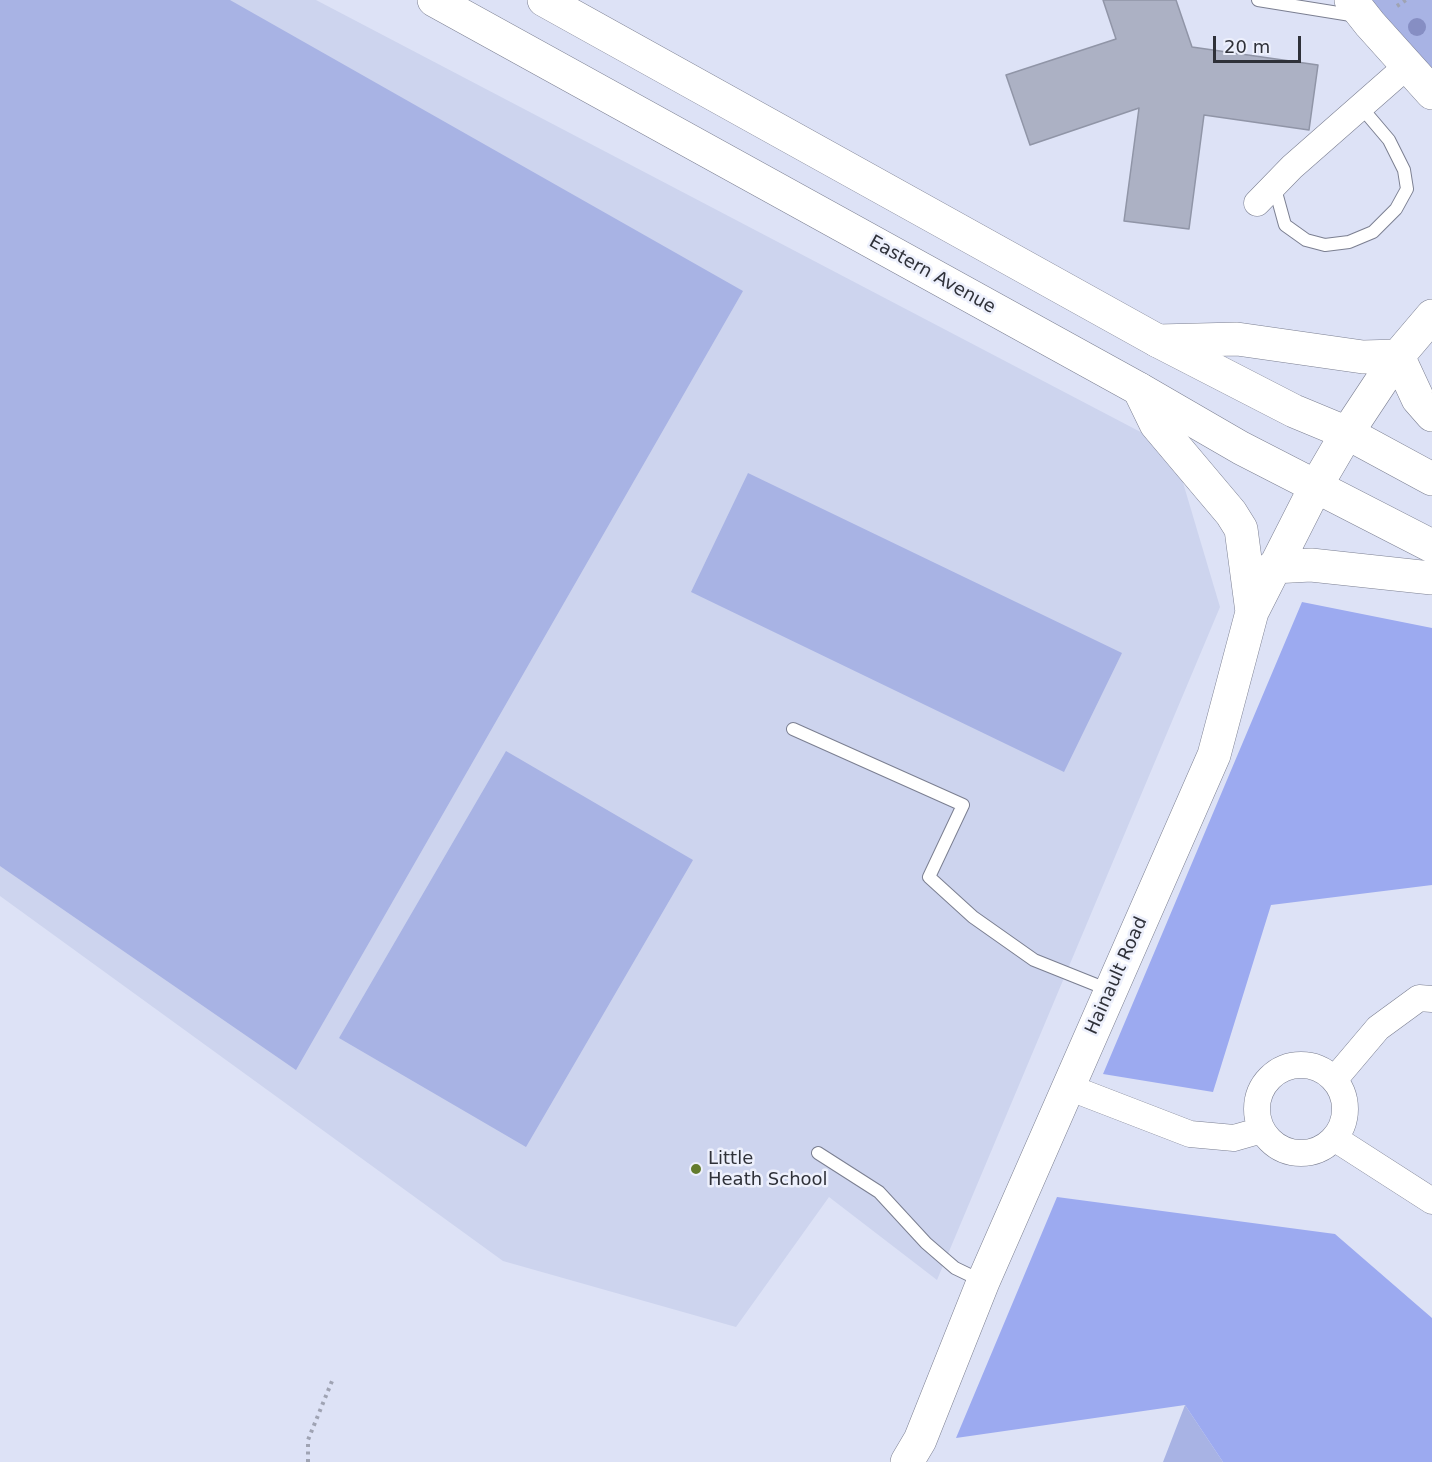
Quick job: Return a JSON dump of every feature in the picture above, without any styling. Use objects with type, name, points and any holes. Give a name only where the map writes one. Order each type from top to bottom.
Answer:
[{"type":"main road","name":"Eastern Avenue","points":[[434,0],[1139,389],[1241,448],[1432,546]]},
{"type":"main road","points":[[544,0],[1158,341],[1294,411],[1347,433],[1432,479]]},
{"type":"main road","points":[[1357,9],[1432,93]]},
{"type":"main road","name":"Hainault Road","points":[[907,1462],[920,1440],[983,1282],[1214,755],[1252,612],[1316,486],[1347,433],[1398,356],[1432,316]]},
{"type":"main road","points":[[1158,341],[1237,339],[1343,355],[1398,356],[1418,399],[1432,415]]},
{"type":"main road","points":[[1139,389],[1156,424],[1231,513],[1241,529],[1252,612]]},
{"type":"main road","points":[[1274,567],[1311,565],[1432,578]]},
{"type":"street","points":[[1265,194],[1407,66]]},
{"type":"street","points":[[1334,1080],[1378,1028],[1419,998],[1432,999]]},
{"type":"street","points":[[1293,1065],[1309,1066],[1323,1071],[1334,1080],[1342,1093],[1345,1108],[1342,1124],[1335,1138],[1322,1148],[1308,1153],[1280,1148],[1262,1130],[1257,1115],[1258,1100],[1263,1085],[1274,1074],[1293,1065]]},
{"type":"street","points":[[1068,1087],[1190,1134],[1234,1138],[1262,1130]]},
{"type":"street","points":[[1335,1138],[1432,1201]]},
{"type":"lane","points":[[1258,0],[1357,9]]},
{"type":"lane","points":[[1265,194],[1285,225],[1306,240],[1324,244],[1349,242],[1373,232],[1396,209],[1407,189],[1404,171],[1389,140],[1360,107]]},
{"type":"lane","points":[[793,729],[963,806],[929,876],[973,917],[1034,960],[1110,991]]},
{"type":"lane","points":[[818,1153],[879,1192],[926,1243],[955,1268],[983,1282]]},
{"type":"path","points":[[308,1462],[308,1440],[332,1381]]},
{"type":"shaded area","points":[[0,0],[316,0],[1173,449],[1220,607],[937,1280],[829,1197],[736,1327],[503,1261],[0,896]]},
{"type":"shaded area","points":[[0,0],[230,0],[743,291],[296,1070],[0,866]]},
{"type":"shaded area","points":[[1368,0],[1432,0],[1432,71]]},
{"type":"shaded area","points":[[748,473],[1122,653],[1064,772],[691,592]]},
{"type":"shaded area","points":[[1302,602],[1432,628],[1432,885],[1271,905],[1213,1092],[1103,1074]]},
{"type":"shaded area","points":[[506,751],[693,860],[526,1147],[339,1038]]},
{"type":"shaded area","points":[[1057,1197],[1335,1234],[1432,1318],[1432,1462],[1223,1462],[1185,1405],[956,1438]]},
{"type":"shaded area","points":[[1185,1405],[1223,1462],[1163,1462]]},
{"type":"building","points":[[1103,0],[1176,0],[1192,47],[1318,65],[1309,130],[1204,115],[1189,229],[1124,221],[1139,108],[1030,145],[1006,75],[1116,39]]},
{"type":"place","name":"Little Heath School","points":[[696,1169]]}]
